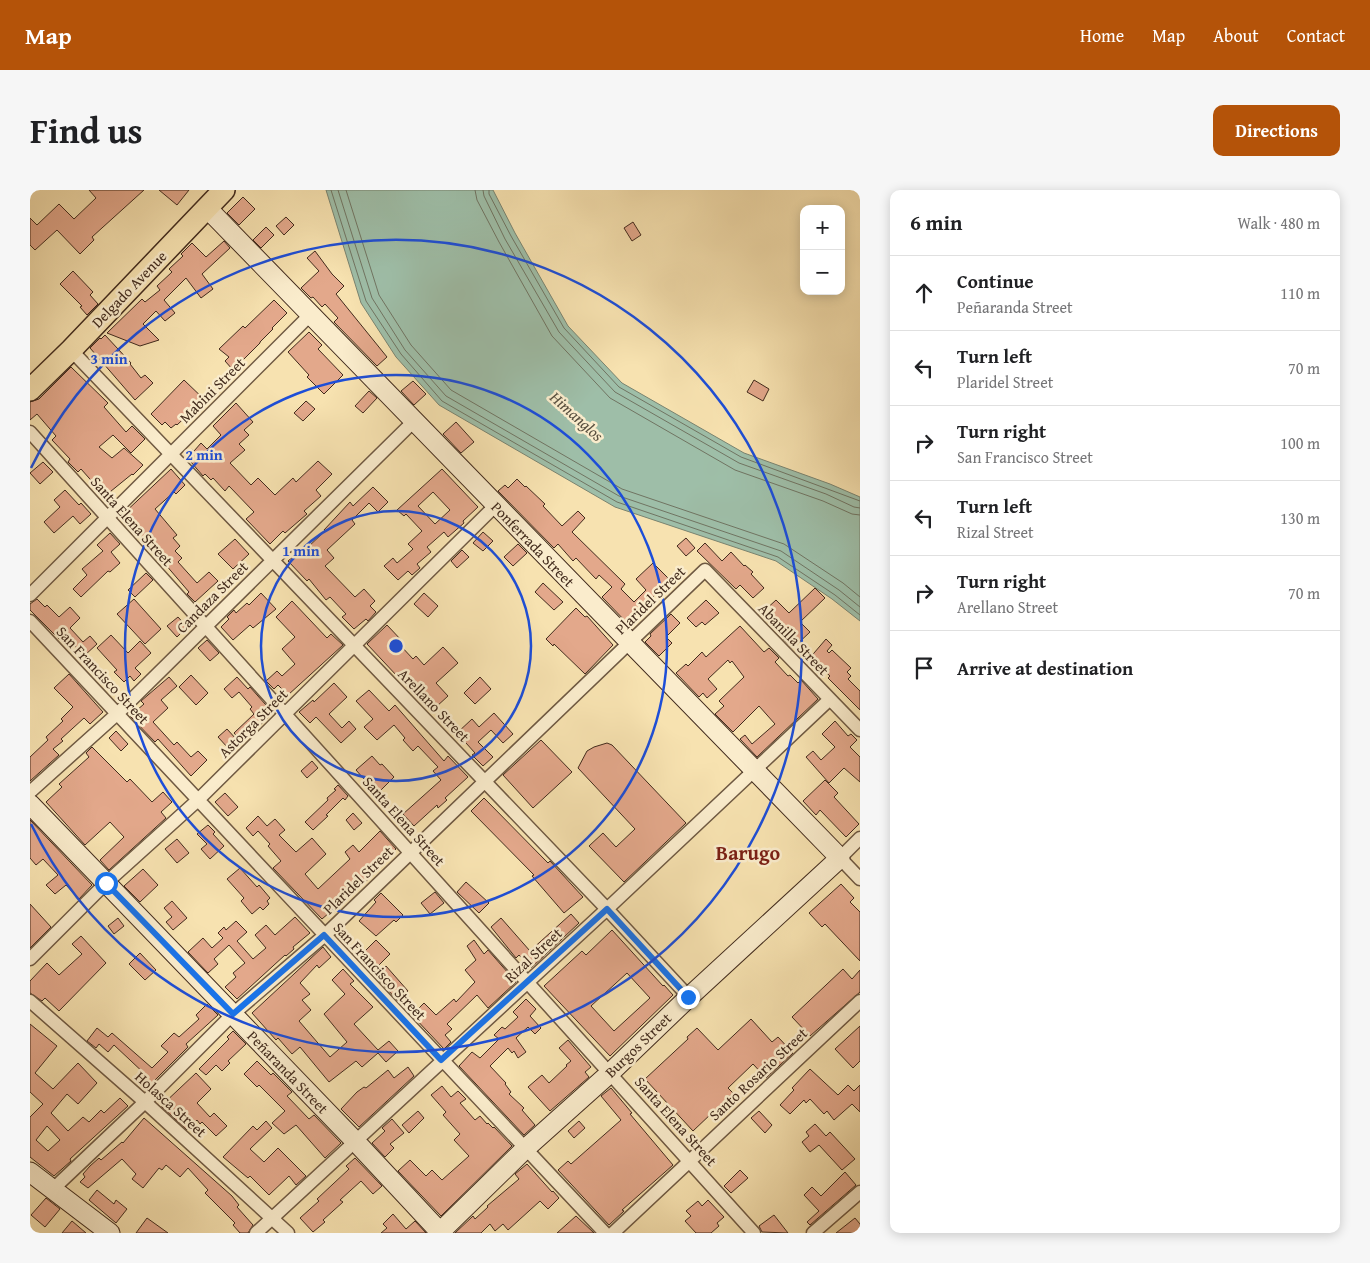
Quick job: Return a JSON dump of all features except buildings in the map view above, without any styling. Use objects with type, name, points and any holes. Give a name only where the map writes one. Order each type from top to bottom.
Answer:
[{"type":"main road","name":"Delgado Avenue","points":[[30,390],[71,350],[213,196]]},
{"type":"street","name":"Ponferrada Street","points":[[213,196],[310,315],[860,879]]},
{"type":"street","name":"Mabini Street","points":[[30,595],[310,315]]},
{"type":"street","name":"Arellano Street","points":[[71,350],[485,781],[688,997]]},
{"type":"street","name":"Candaza Street","points":[[30,792],[118,713],[414,421]]},
{"type":"street","name":"Santa Elena Street","points":[[30,432],[754,1233]]},
{"type":"street","name":"Astorga Street","points":[[30,959],[106,883],[198,800],[496,506]]},
{"type":"street","name":"Plaridel Street","points":[[52,1190],[145,1102],[233,1014],[324,935],[705,570]]},
{"type":"street","name":"Abanilla Street","points":[[705,570],[860,730]]},
{"type":"street","name":"San Francisco Street","points":[[30,621],[605,1233]]},
{"type":"street","name":"Rizal Street","points":[[256,1233],[441,1060],[607,909],[830,699]]},
{"type":"street","name":"Peñaranda Street","points":[[30,804],[355,1141],[440,1233]]},
{"type":"street","name":"Burgos Street","points":[[440,1233],[525,1149],[610,1073],[688,997],[860,838]]},
{"type":"street","name":"Holasca Street","points":[[30,1001],[145,1102],[288,1233]]},
{"type":"street","name":"Santo Rosario Street","points":[[613,1233],[860,1002]]},
{"type":"street","points":[[30,1172],[110,1233]]},
{"type":"street","points":[[813,1233],[860,1192]]},
{"type":"water","name":"Himanglos","points":[[326,190],[493,190],[515,233],[568,326],[622,383],[744,453],[830,484],[860,497],[860,621],[832,599],[776,561],[615,507],[439,405],[396,357],[361,303]]},
{"type":"district","name":"Barugo","points":[[748,852]]},
{"type":"route","points":[[106,883],[233,1014],[324,935],[441,1060],[607,909],[688,997]]}]
